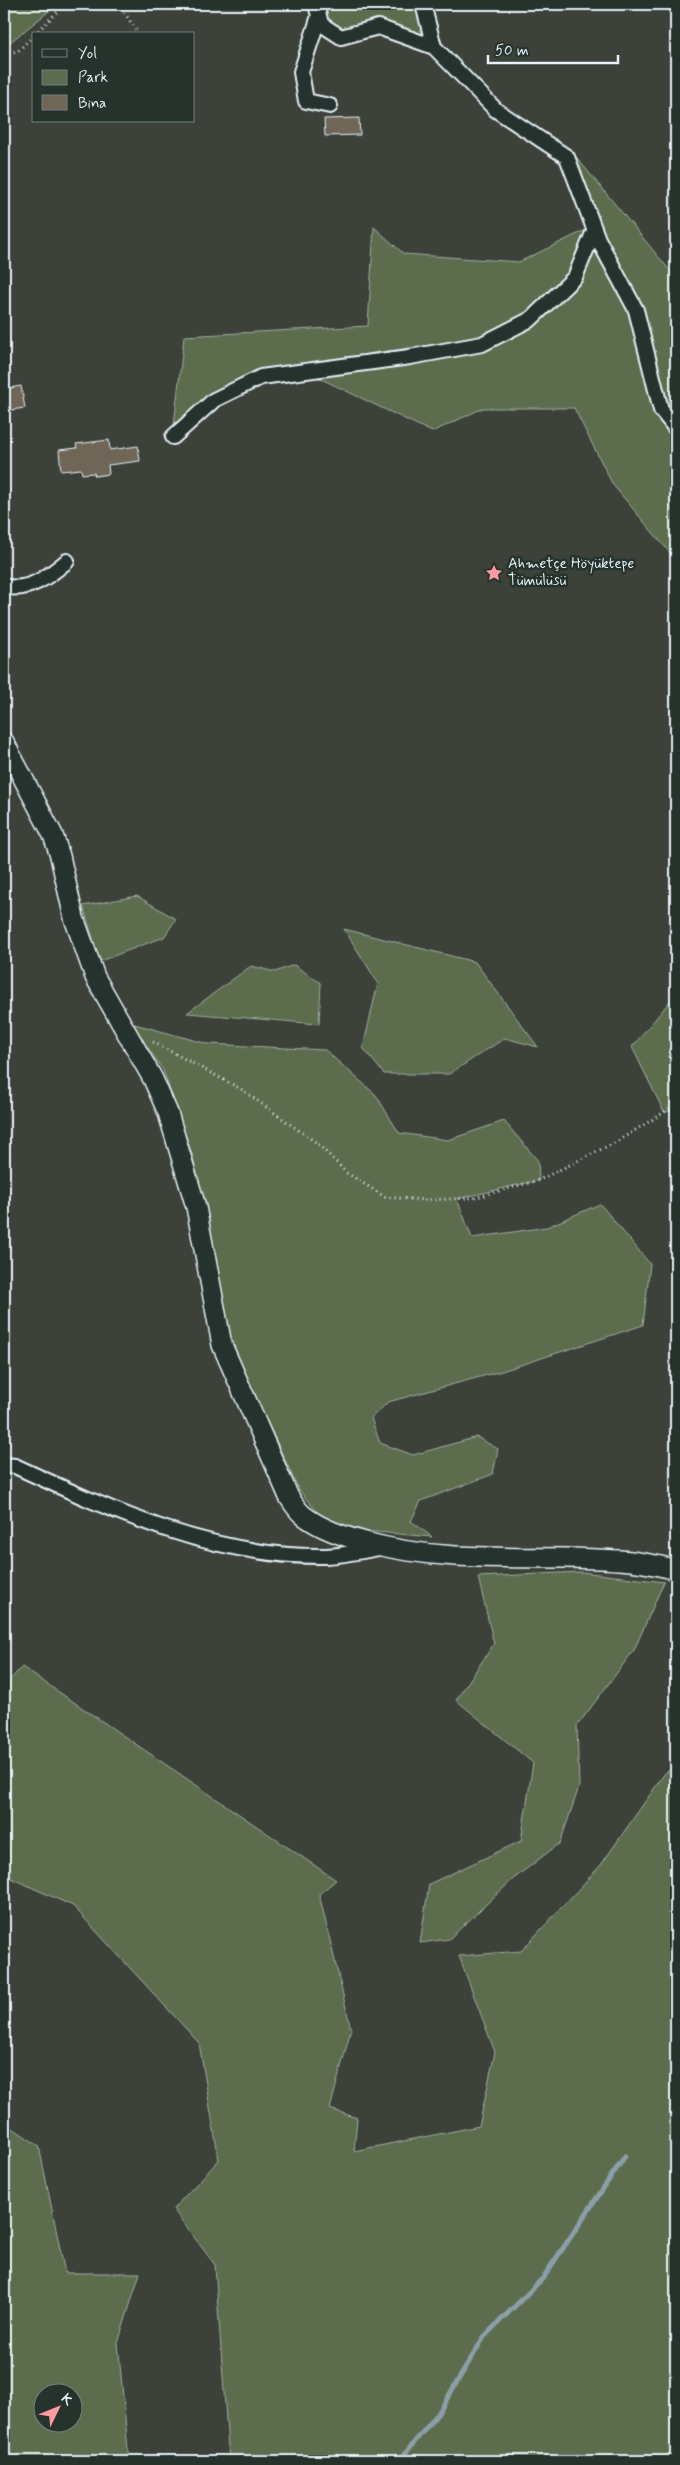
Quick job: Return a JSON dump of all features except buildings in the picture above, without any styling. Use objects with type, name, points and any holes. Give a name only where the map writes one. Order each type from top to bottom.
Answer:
[{"type":"street","points":[[423,4],[434,47]]},
{"type":"street","points":[[318,10],[321,24],[340,36],[378,27],[434,47],[496,110],[567,157],[594,230],[636,310],[661,410],[676,430]]},
{"type":"street","points":[[318,10],[301,72],[306,102],[330,106]]},
{"type":"street","points":[[173,437],[214,400],[261,377],[410,357],[482,344],[531,319],[576,278],[594,230]]},
{"type":"street","points":[[4,586],[16,590],[47,578],[67,561]]},
{"type":"street","points":[[4,742],[53,835],[84,951],[94,978],[153,1079],[168,1113],[196,1207],[222,1345],[289,1497],[301,1514],[316,1524],[342,1536],[386,1547],[452,1557],[632,1561],[676,1570]]},
{"type":"street","points":[[4,1466],[15,1466],[137,1520],[202,1541],[269,1553],[328,1556],[386,1547]]},
{"type":"path","points":[[36,32],[66,4]]},
{"type":"path","points":[[119,4],[137,32]]},
{"type":"path","points":[[4,54],[18,51],[32,36]]},
{"type":"path","points":[[124,1030],[148,1039],[241,1089],[318,1144],[347,1173],[385,1197],[425,1200],[474,1198],[539,1180],[616,1142],[676,1105]]},
{"type":"green space","points":[[6,4],[58,4],[4,47]]},
{"type":"green space","points":[[320,4],[416,4],[425,37],[375,20],[343,29],[327,22]]},
{"type":"green space","points":[[576,157],[671,272],[676,274],[676,418],[668,407],[640,302],[604,237]]},
{"type":"green space","points":[[374,227],[404,254],[519,262],[588,229],[569,273],[527,316],[478,338],[263,369],[210,394],[174,425],[184,336],[368,326]]},
{"type":"green space","points":[[594,250],[628,309],[654,415],[676,442],[676,560],[613,485],[574,408],[483,408],[432,432],[315,376],[484,350],[535,325],[581,281]]},
{"type":"green space","points":[[137,896],[176,919],[164,937],[100,961],[83,906]]},
{"type":"green space","points":[[344,929],[475,962],[538,1047],[505,1038],[449,1074],[384,1074],[363,1048],[378,983]]},
{"type":"green space","points":[[294,965],[321,983],[319,1024],[187,1013],[251,966],[275,972]]},
{"type":"green space","points":[[676,994],[676,1111],[664,1112],[632,1047]]},
{"type":"green space","points":[[131,1023],[208,1044],[325,1050],[376,1095],[399,1133],[448,1140],[504,1121],[538,1161],[539,1180],[457,1199],[472,1238],[547,1227],[600,1204],[650,1264],[643,1325],[502,1371],[388,1402],[371,1418],[380,1443],[413,1455],[477,1437],[498,1449],[493,1474],[421,1501],[411,1521],[432,1537],[366,1531],[323,1519],[299,1490],[229,1340],[193,1157],[163,1070]]},
{"type":"green space","points":[[581,1572],[664,1582],[634,1650],[577,1726],[579,1787],[560,1843],[512,1880],[449,1939],[420,1943],[429,1884],[521,1841],[533,1763],[456,1700],[494,1644],[478,1577]]},
{"type":"green space","points":[[22,1667],[336,1880],[319,1894],[351,2029],[330,2109],[357,2118],[354,2151],[479,2126],[495,2052],[459,1956],[521,1951],[601,1865],[665,1773],[676,1766],[676,2461],[229,2461],[215,2265],[173,2209],[219,2160],[199,2043],[73,1906],[4,1875],[4,1686]]},
{"type":"green space","points":[[4,2122],[39,2146],[65,2273],[140,2273],[118,2343],[129,2461],[4,2461]]},
{"type":"waterway","points":[[399,2461],[439,2412],[484,2337],[543,2278],[625,2156]]},
{"type":"place","name":"Ahmetçe Höyüktepe Tümülüsü","points":[[494,573]]}]
